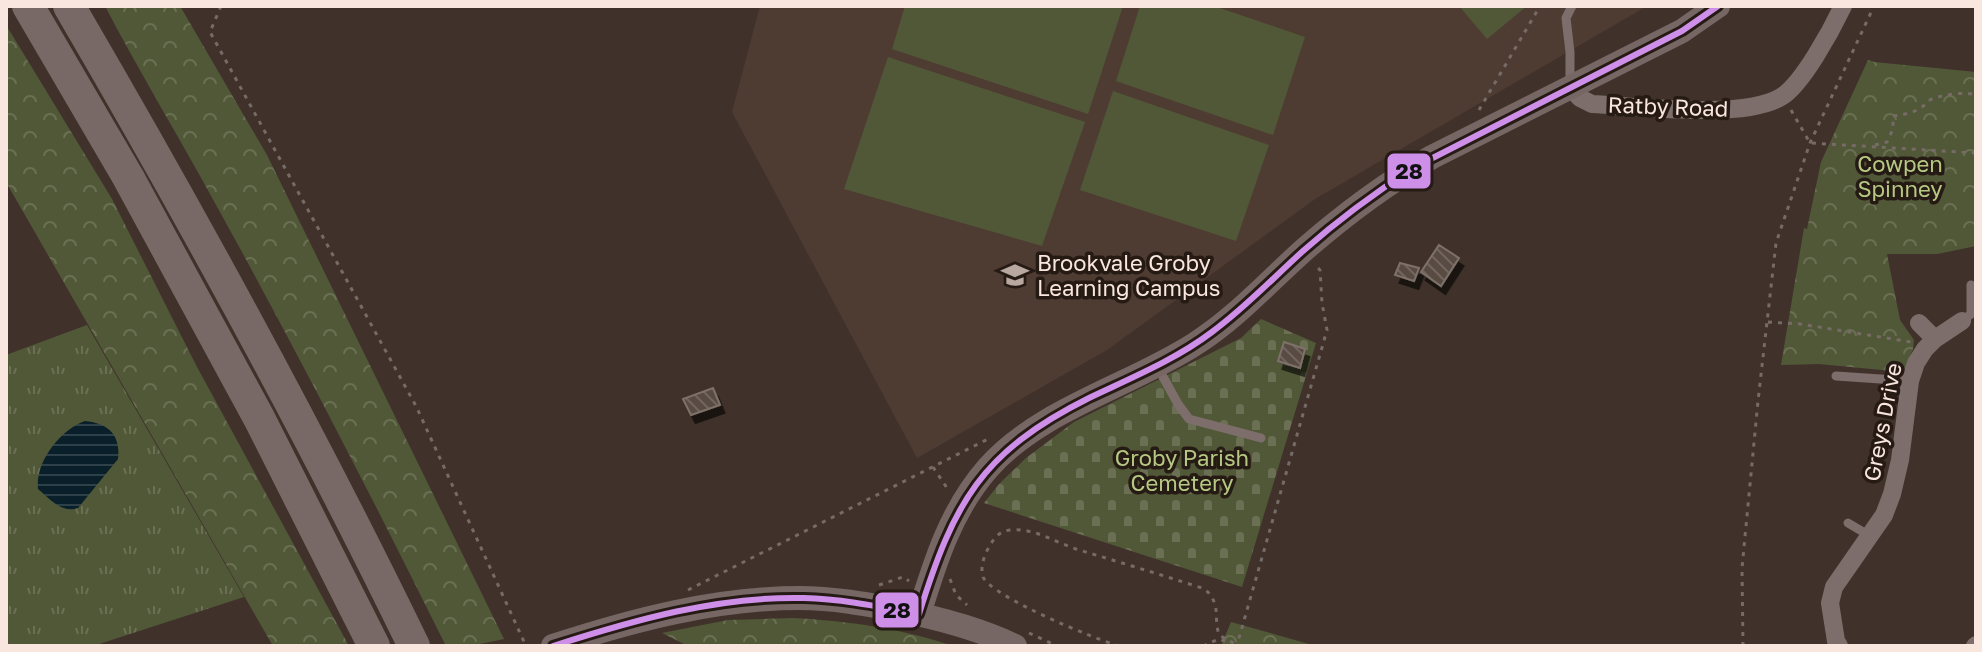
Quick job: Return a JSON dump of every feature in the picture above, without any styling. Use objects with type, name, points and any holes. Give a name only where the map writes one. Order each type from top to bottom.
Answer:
[{"type":"highway","points":[[28,6],[128,177],[245,391],[374,646]]},
{"type":"highway","points":[[69,6],[154,152],[282,388],[414,646]]},
{"type":"street","name":"Ratby Road","points":[[1718,6],[1682,31],[1570,87],[1580,98],[1592,104],[1664,108],[1724,110],[1753,107],[1783,96]]},
{"type":"street","points":[[1783,96],[1801,77],[1843,6]]},
{"type":"street","points":[[919,614],[944,537],[988,467],[1009,447],[1032,429],[1196,344],[1269,285],[1304,250],[1400,176],[1570,87]]},
{"type":"street","points":[[1919,323],[1930,344],[1962,321]]},
{"type":"street","name":"Greys Drive","points":[[1839,646],[1830,603],[1834,587],[1884,515],[1900,460],[1910,381],[1916,363],[1930,344]]},
{"type":"street","points":[[553,646],[606,629],[708,606],[801,598],[868,604],[919,614],[999,638],[1017,637]]},
{"type":"lane","points":[[1570,87],[1566,18],[1572,6]]},
{"type":"lane","points":[[1962,321],[1971,314],[1971,285]]},
{"type":"lane","points":[[1157,366],[1189,419],[1261,438]]},
{"type":"lane","points":[[1836,376],[1910,381]]},
{"type":"lane","points":[[1848,523],[1870,536]]},
{"type":"path","points":[[221,6],[210,32],[416,406],[526,646]]},
{"type":"path","points":[[1459,144],[1540,6]]},
{"type":"path","points":[[1743,646],[1742,568],[1776,243],[1810,143],[1874,6]]},
{"type":"path","points":[[1869,147],[1887,142],[1893,129],[1893,116],[1919,109],[1941,96],[1968,92],[1976,95]]},
{"type":"path","points":[[1783,96],[1810,143]]},
{"type":"path","points":[[1810,143],[1976,153]]},
{"type":"path","points":[[1119,646],[1047,617],[990,586],[984,579],[982,566],[985,554],[999,533],[1027,531],[1205,589],[1214,598],[1219,635],[1238,646],[1327,330],[1320,270],[1304,250]]},
{"type":"path","points":[[1768,322],[1930,344]]},
{"type":"path","points":[[686,590],[994,436]]},
{"type":"path","points":[[933,467],[960,508]]},
{"type":"path","points":[[948,573],[956,595],[972,609]]},
{"type":"path","points":[[1017,637],[1057,646]]},
{"type":"path","points":[[1203,646],[1219,639],[1229,641]]},
{"type":"shaded area","name":"Brookvale Groby Learning Campus","points":[[760,6],[1647,6],[1315,199],[1107,350],[917,458],[732,112]]},
{"type":"green space","points":[[105,6],[180,6],[267,155],[504,639],[470,646],[446,646],[275,313]]},
{"type":"green space","points":[[905,6],[1123,6],[1088,114],[892,49]]},
{"type":"green space","points":[[1140,6],[1214,6],[1305,37],[1273,135],[1116,81]]},
{"type":"green space","points":[[1459,6],[1527,6],[1487,39]]},
{"type":"green space","points":[[6,25],[112,199],[197,367],[349,646],[273,646],[6,182]]},
{"type":"green space","points":[[888,57],[1085,122],[1042,246],[844,189]]},
{"type":"green space","name":"Cowpen Spinney","points":[[1868,60],[1976,72],[1976,246],[1937,254],[1887,254],[1900,320],[1914,340],[1903,372],[1819,364],[1781,365],[1804,228],[1807,229],[1821,162]]},
{"type":"green space","points":[[1113,91],[1269,145],[1236,241],[1080,190]]},
{"type":"green space","name":"Groby Parish Cemetery","points":[[1261,319],[1316,343],[1242,587],[984,503],[1026,458],[1074,422],[1241,338]]},
{"type":"green space","points":[[87,325],[244,597],[93,646],[6,646],[6,355]]},
{"type":"green space","points":[[792,618],[874,626],[953,646],[688,646],[662,633],[728,620]]},
{"type":"green space","points":[[1231,622],[1316,646],[1221,646]]},
{"type":"water","points":[[85,421],[100,424],[111,432],[117,443],[118,459],[78,508],[67,509],[38,489],[38,479],[45,458],[58,439]]},
{"type":"building","points":[[1439,245],[1459,258],[1441,286],[1421,272]]},
{"type":"building","points":[[1400,263],[1419,268],[1414,281],[1395,275]]},
{"type":"building","points":[[1284,342],[1305,349],[1300,368],[1278,361]]},
{"type":"building","points":[[713,388],[720,405],[691,415],[683,399]]},
{"type":"transit line","name":"28","points":[[553,646],[614,627],[708,605],[772,598],[819,599],[919,614],[945,541],[960,511],[977,484],[1022,439],[1052,418],[1198,342],[1236,313],[1330,228],[1415,167],[1682,31],[1718,6]]},
{"type":"place","name":"Brookvale Groby Learning Campus","points":[[1015,275]]}]
